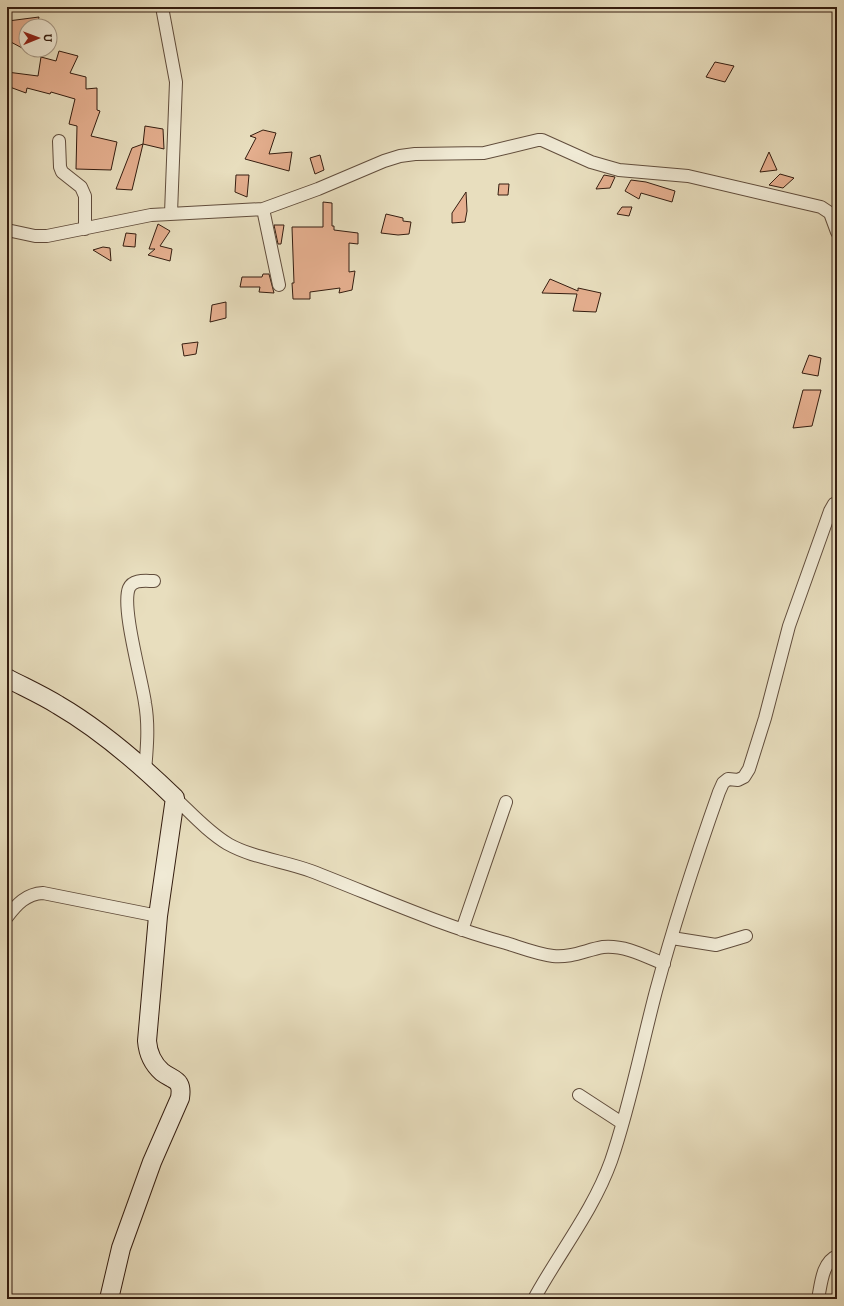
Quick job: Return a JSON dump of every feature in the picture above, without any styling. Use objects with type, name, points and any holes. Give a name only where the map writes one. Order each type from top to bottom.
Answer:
[{"type":"street","points":[[162,7],[176,82],[171,213]]},
{"type":"street","points":[[7,230],[35,236],[59,234],[140,216],[171,213],[263,209],[400,156],[415,154],[484,153],[542,140],[591,162],[614,168],[688,176],[821,207],[830,213],[837,232]]},
{"type":"street","points":[[59,141],[60,167],[62,172],[81,187],[85,196],[85,229]]},
{"type":"street","points":[[263,209],[279,284]]},
{"type":"street","points":[[534,1299],[571,1239],[598,1190],[611,1161],[630,1096],[664,964],[696,858],[723,783],[728,779],[738,780],[744,777],[749,769],[765,718],[789,626],[830,510],[834,504],[837,503]]},
{"type":"street","points":[[145,771],[147,739],[145,704],[131,633],[127,601],[129,588],[136,581],[154,581]]},
{"type":"street","points":[[7,678],[57,704],[82,720],[105,737],[145,771],[212,832],[227,843],[242,850],[311,871],[427,918],[462,930],[553,956],[571,955],[604,947],[616,947],[626,949],[664,964]]},
{"type":"street","points":[[109,1299],[121,1248],[152,1162],[182,1091],[178,1082],[162,1072],[156,1066],[150,1055],[148,1047],[150,996],[158,916],[176,798]]},
{"type":"street","points":[[462,930],[506,802]]},
{"type":"street","points":[[7,917],[22,900],[35,894],[43,893],[158,916]]},
{"type":"street","points":[[672,938],[716,945],[746,936]]},
{"type":"street","points":[[579,1095],[622,1123]]},
{"type":"street","points":[[818,1299],[825,1270],[830,1260],[837,1256]]},
{"type":"building","points":[[18,20],[18,46],[7,40],[8,21]]},
{"type":"building","points":[[59,51],[78,56],[70,73],[86,77],[86,89],[97,88],[97,110],[100,111],[91,136],[117,142],[111,170],[76,169],[77,126],[69,124],[75,99],[51,92],[50,94],[27,88],[26,93],[7,86],[7,72],[38,76],[41,58],[56,61]]},
{"type":"building","points":[[715,62],[734,66],[725,82],[706,77]]},
{"type":"building","points":[[145,126],[163,129],[164,149],[143,144]]},
{"type":"building","points":[[263,130],[276,133],[269,154],[292,152],[289,171],[245,159],[256,138],[250,136]]},
{"type":"building","points":[[143,144],[132,190],[116,189],[132,148]]},
{"type":"building","points":[[769,152],[777,170],[760,172]]},
{"type":"building","points":[[320,155],[324,170],[315,174],[310,158]]},
{"type":"building","points":[[780,174],[794,178],[783,188],[769,185]]},
{"type":"building","points":[[236,175],[249,175],[247,197],[235,192]]},
{"type":"building","points":[[604,175],[615,177],[610,188],[596,189]]},
{"type":"building","points":[[631,180],[646,182],[675,191],[672,202],[641,193],[639,199],[625,191]]},
{"type":"building","points":[[499,184],[509,184],[508,195],[498,195]]},
{"type":"building","points":[[466,192],[467,211],[465,222],[452,223],[452,213]]},
{"type":"building","points":[[323,202],[332,203],[332,226],[334,226],[334,230],[358,233],[358,244],[349,243],[349,272],[355,271],[352,290],[339,293],[340,288],[310,292],[310,299],[293,299],[292,283],[294,283],[292,227],[323,227]]},
{"type":"building","points":[[622,207],[632,207],[629,216],[617,214]]},
{"type":"building","points":[[386,214],[403,218],[403,221],[411,222],[409,234],[398,235],[381,233]]},
{"type":"building","points":[[158,224],[170,231],[160,246],[172,249],[170,261],[148,255],[155,249],[149,249]]},
{"type":"building","points":[[274,225],[284,225],[281,244],[278,244]]},
{"type":"building","points":[[126,233],[136,234],[135,247],[123,246]]},
{"type":"building","points":[[103,247],[110,248],[111,261],[93,250]]},
{"type":"building","points":[[263,274],[269,274],[274,293],[259,292],[260,287],[240,287],[242,277],[262,277]]},
{"type":"building","points":[[550,279],[578,291],[578,288],[601,293],[596,312],[573,311],[577,294],[542,293]]},
{"type":"building","points":[[226,302],[226,318],[210,322],[212,305]]},
{"type":"building","points":[[198,342],[196,354],[184,356],[182,344]]},
{"type":"building","points":[[809,355],[821,358],[818,376],[802,373]]},
{"type":"building","points":[[803,390],[821,390],[812,426],[793,428]]}]
